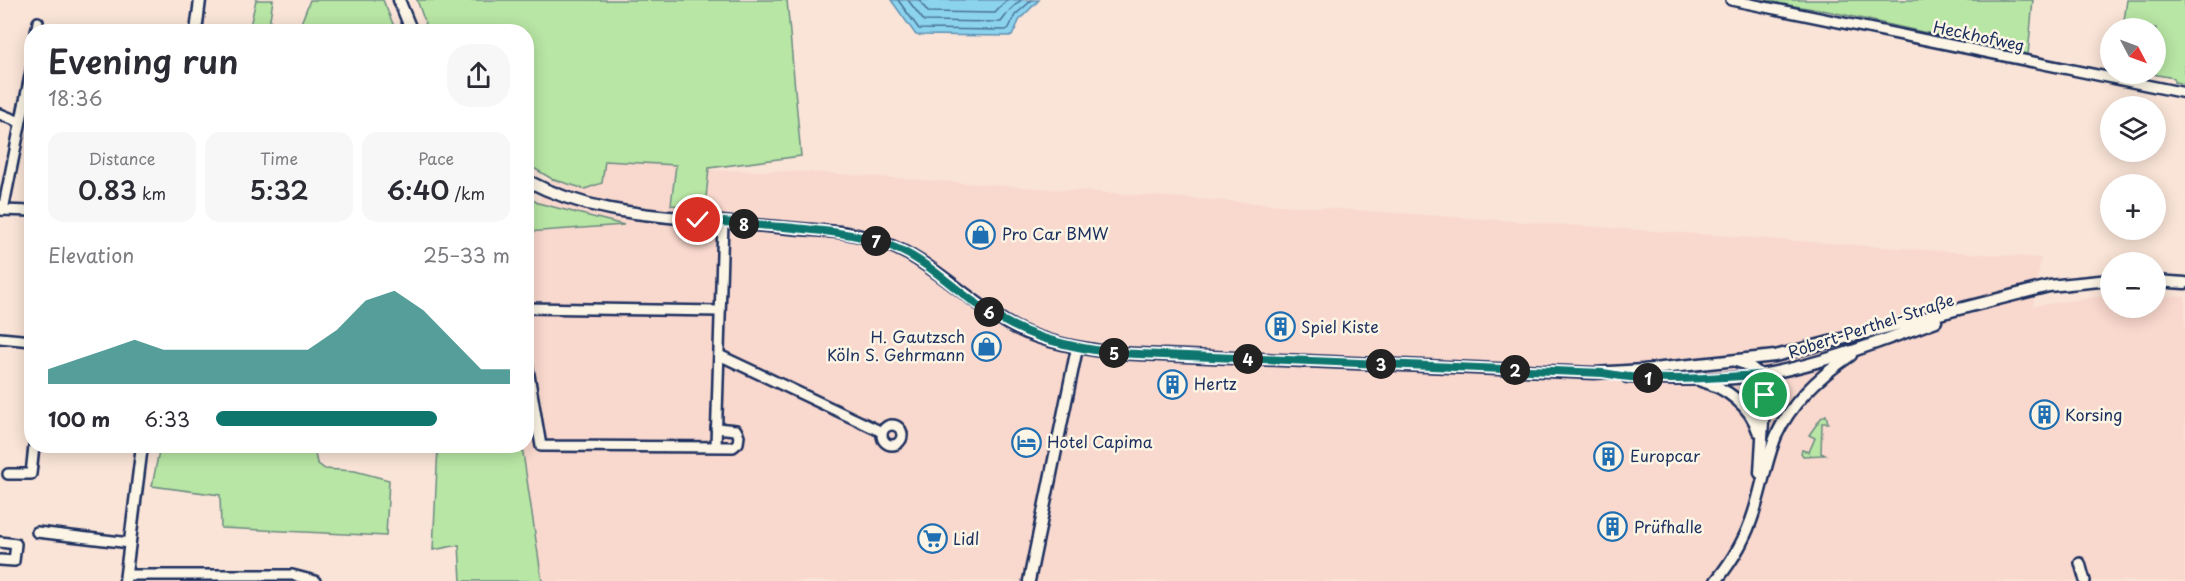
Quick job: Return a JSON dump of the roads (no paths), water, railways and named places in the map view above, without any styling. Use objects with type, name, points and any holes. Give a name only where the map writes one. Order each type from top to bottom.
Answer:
[{"type":"street","points":[[197,24],[200,0]]},
{"type":"street","points":[[401,0],[409,24]]},
{"type":"street","name":"Heckhofweg","points":[[1731,0],[2185,93]]},
{"type":"street","points":[[24,103],[2,210],[24,211]]},
{"type":"street","points":[[0,114],[20,122]]},
{"type":"street","name":"Robert-Perthel-Straße","points":[[534,184],[561,196],[604,209],[840,232],[877,241],[916,259],[971,300],[1016,328],[1034,336],[1077,348],[1126,354],[1603,373],[1636,378],[1695,379],[1759,375],[1812,363],[1861,348],[2003,297]]},
{"type":"street","points":[[716,445],[723,222]]},
{"type":"street","name":"Robert-Perthel-Straße","points":[[1603,373],[1774,356],[2049,286],[2100,281]]},
{"type":"street","points":[[2166,282],[2185,283]]},
{"type":"street","points":[[534,308],[720,310]]},
{"type":"street","points":[[0,338],[24,340]]},
{"type":"street","points":[[1029,581],[1077,348]]},
{"type":"street","points":[[1716,581],[1731,562],[1744,538],[1777,435],[1803,395],[1832,367],[1861,348]]},
{"type":"street","points":[[719,355],[882,432]]},
{"type":"street","points":[[1758,431],[1759,375],[1763,365],[1774,356]]},
{"type":"street","points":[[1734,360],[1747,364],[1763,379],[1765,388],[1759,488]]},
{"type":"street","points":[[1695,379],[1708,382],[1732,395],[1752,419],[1761,444]]},
{"type":"street","points":[[534,404],[541,446],[716,445],[733,447],[738,443],[739,436],[733,428],[716,428]]},
{"type":"street","points":[[8,474],[31,474],[33,453]]},
{"type":"street","points":[[141,453],[126,578],[292,575],[315,581]]},
{"type":"street","points":[[37,532],[130,543]]},
{"type":"street","points":[[0,542],[16,544],[14,561],[0,560]]},
{"type":"street","points":[[2080,563],[2085,581]]},
{"type":"water","points":[[891,0],[1039,0],[1020,19],[1012,36],[916,35]]},
{"type":"place","name":"Pro Car BMW","points":[[981,234]]},
{"type":"place","name":"Spiel Kiste","points":[[1280,327]]},
{"type":"place","name":"H. Gautzsch Köln S. Gehrmann","points":[[986,346]]},
{"type":"place","name":"Hertz","points":[[1173,384]]},
{"type":"place","name":"Korsing","points":[[2044,415]]},
{"type":"place","name":"Hotel Capima","points":[[1026,442]]},
{"type":"place","name":"Europcar","points":[[1609,456]]},
{"type":"place","name":"Prüfhalle","points":[[1613,527]]},
{"type":"place","name":"Lidl","points":[[932,539]]}]
